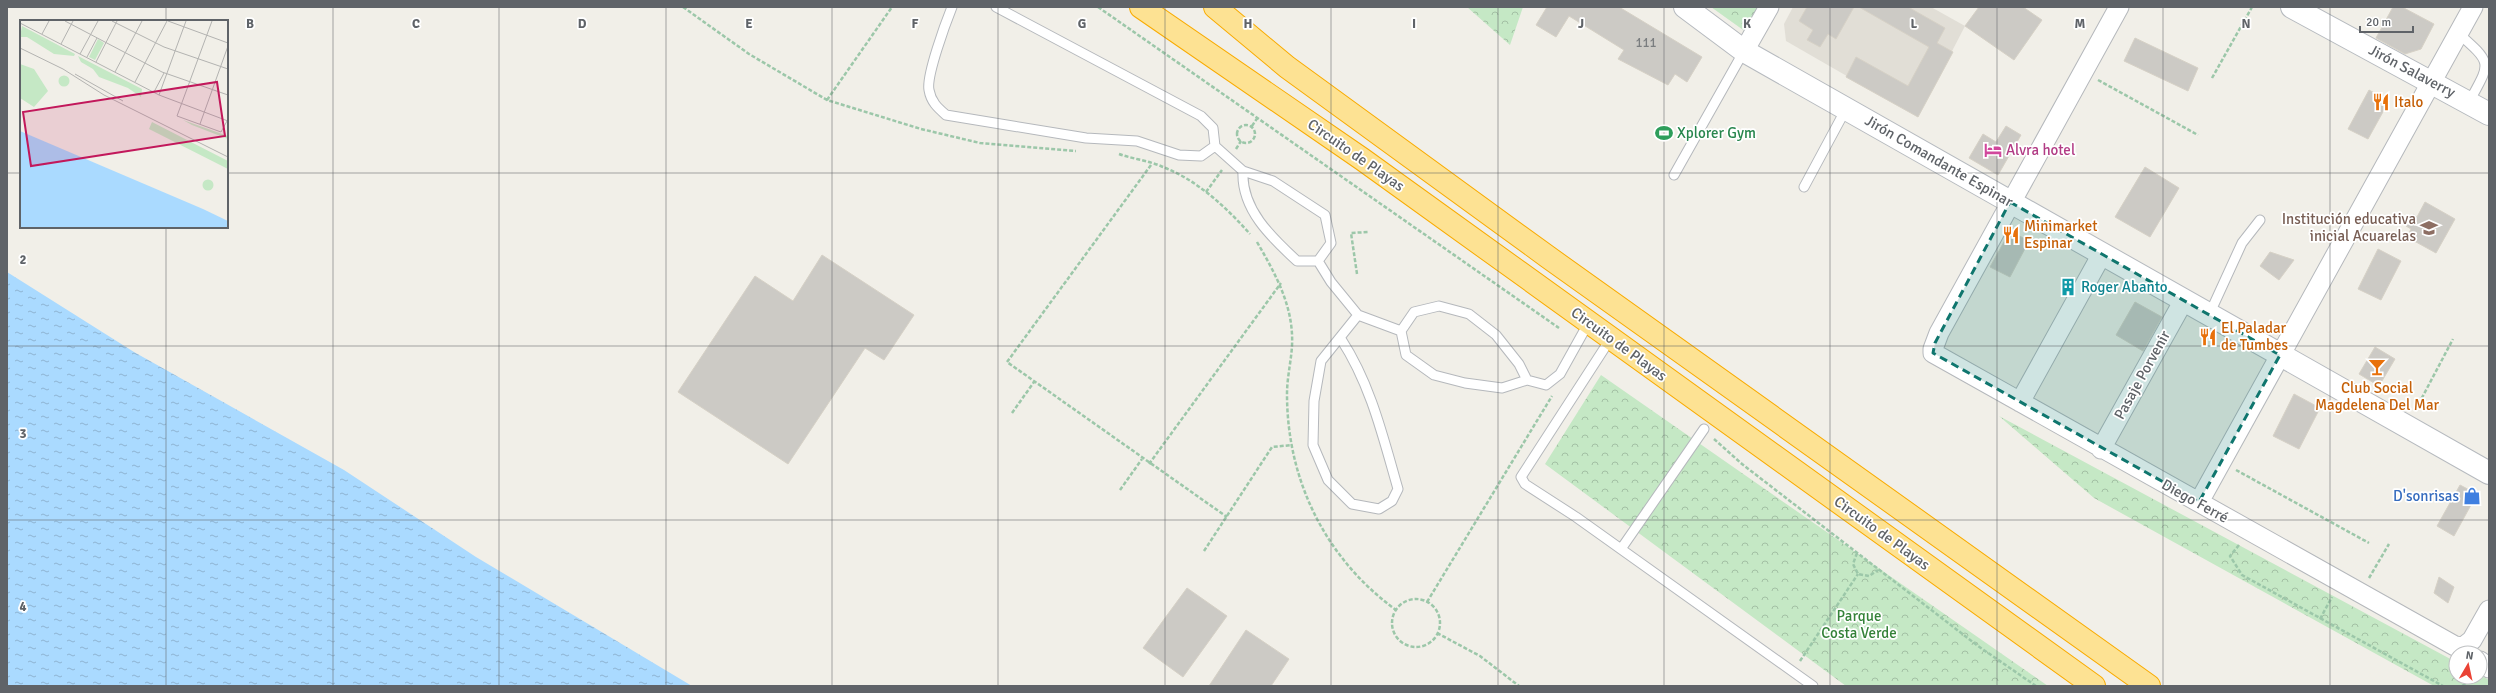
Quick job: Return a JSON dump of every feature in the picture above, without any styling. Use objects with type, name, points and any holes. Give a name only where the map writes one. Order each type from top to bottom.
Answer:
[{"type":"highway","name":"Circuito de Playas","points":[[1141,7],[1362,159],[2094,686]]},
{"type":"highway","name":"Circuito de Playas","points":[[1216,7],[1287,67],[1548,258],[2149,686]]},
{"type":"main road","name":"Jirón Salaverry","points":[[2292,7],[2489,114]]},
{"type":"main road","name":"Jirón Comandante Espinar","points":[[1687,8],[1744,51],[2489,473]]},
{"type":"street","points":[[1744,51],[1769,7]]},
{"type":"street","points":[[2010,202],[2119,7]]},
{"type":"street","points":[[2199,502],[2473,7]]},
{"type":"street","name":"Diego Ferré","points":[[2010,202],[1939,333],[1933,353],[2101,449],[2199,502],[2453,645]]},
{"type":"street","points":[[2020,402],[2102,254]]},
{"type":"street","name":"Pasaje Porvenir","points":[[2101,449],[2184,300]]},
{"type":"street","points":[[2469,645],[2489,610]]},
{"type":"lane","points":[[952,7],[938,43],[928,89],[933,103],[946,115],[1086,138],[1137,141],[1179,155],[1202,156],[1214,146]]},
{"type":"lane","points":[[996,7],[1201,116],[1213,128],[1214,146],[1242,171],[1273,181],[1324,215],[1331,243],[1318,260],[1297,261],[1277,243],[1253,214],[1242,185],[1242,171]]},
{"type":"lane","points":[[2458,33],[2484,57],[2487,76],[2469,102]]},
{"type":"lane","points":[[1674,175],[1744,51]]},
{"type":"lane","points":[[1804,187],[1846,108]]},
{"type":"lane","points":[[2209,315],[2242,243],[2260,220]]},
{"type":"lane","points":[[1318,260],[1331,282],[1358,315],[1401,331]]},
{"type":"lane","points":[[1527,380],[1518,364],[1496,335],[1469,314],[1439,306],[1414,312],[1401,331],[1406,355],[1434,375],[1502,388],[1527,380],[1546,385],[1560,374],[1589,322]]},
{"type":"lane","points":[[1341,339],[1355,360],[1375,408],[1398,489],[1392,501],[1379,509],[1352,504],[1328,480],[1314,444],[1314,401],[1321,361],[1341,339],[1358,315]]},
{"type":"lane","points":[[1611,338],[1521,477],[1525,484],[1621,549],[1813,686]]},
{"type":"lane","points":[[1621,549],[1704,429]]},
{"type":"path","points":[[683,7],[750,54],[827,100],[921,129],[980,143],[1077,151]]},
{"type":"path","points":[[827,100],[892,7]]},
{"type":"path","points":[[2212,78],[2252,7]]},
{"type":"path","points":[[2083,72],[2198,135]]},
{"type":"path","points":[[1252,126],[1258,117]]},
{"type":"path","points":[[1243,125],[1252,126],[1255,130],[1254,139],[1250,142],[1241,141],[1238,137],[1239,128],[1243,125]]},
{"type":"path","points":[[1115,153],[1162,166],[1195,184],[1231,212],[1251,234]]},
{"type":"path","points":[[1151,164],[1007,362],[1142,460],[1227,517]]},
{"type":"path","points":[[1356,274],[1350,233],[1368,232]]},
{"type":"path","points":[[1256,240],[1281,283],[1286,297],[1292,345],[1287,394],[1292,445],[1308,504],[1339,556],[1356,577],[1396,610]]},
{"type":"path","points":[[1149,464],[1281,283]]},
{"type":"path","points":[[2406,427],[2453,339]]},
{"type":"path","points":[[1012,413],[1034,382]]},
{"type":"path","points":[[1427,602],[1555,392]]},
{"type":"path","points":[[1204,551],[1272,446],[1292,445]]},
{"type":"path","points":[[1120,490],[1142,460]]},
{"type":"path","points":[[2221,462],[2369,543]]},
{"type":"path","points":[[2249,531],[2230,556],[2242,575],[2443,686]]},
{"type":"path","points":[[2361,593],[2389,544]]},
{"type":"path","points":[[1857,553],[1853,564],[1858,574]]},
{"type":"path","points":[[1858,574],[1869,576],[1878,570]]},
{"type":"path","points":[[1792,672],[1858,574]]},
{"type":"path","points":[[2320,619],[2341,582]]},
{"type":"path","points":[[1416,599],[1427,602],[1435,609],[1438,615],[1440,623],[1437,633],[1430,642],[1416,647],[1402,642],[1393,630],[1392,623],[1396,610],[1408,600],[1416,599]]},
{"type":"path","points":[[1437,633],[1480,656],[1520,686]]},
{"type":"highlighted area","points":[[2010,202],[2280,355],[2199,502],[1933,353],[1935,343]]},
{"type":"shaded area","points":[[1793,7],[1931,7],[1965,26],[1918,117],[1786,41],[1784,24]]},
{"type":"green space","points":[[1467,7],[1523,7],[1510,45]]},
{"type":"green space","points":[[1711,7],[1761,7],[1746,32]]},
{"type":"green space","name":"Parque Costa Verde","points":[[1601,375],[2048,686],[1846,686],[1545,464]]},
{"type":"green space","points":[[1999,416],[2448,658],[2448,685],[2488,685],[2488,679],[2489,686],[2434,686],[2094,498]]},
{"type":"water","points":[[7,272],[134,352],[344,470],[476,557],[692,686],[7,686]]},
{"type":"building","points":[[1547,7],[1619,7],[1702,57],[1687,82],[1675,74],[1668,85],[1618,59],[1624,50],[1569,16],[1556,37],[1536,25]]},
{"type":"building","points":[[1807,7],[1854,7],[1836,39],[1828,34],[1820,47],[1807,40],[1813,30],[1799,21]]},
{"type":"building","points":[[1859,7],[1908,7],[1945,28],[1937,43],[1953,52],[1918,117],[1846,77],[1856,57],[1908,86],[1929,47]]},
{"type":"building","points":[[1979,7],[2023,7],[2042,20],[2014,60],[1965,26]]},
{"type":"building","points":[[2393,7],[2402,7],[2434,24],[2421,49],[2405,54],[2376,38]]},
{"type":"building","points":[[2135,38],[2198,68],[2188,91],[2124,61]]},
{"type":"building","points":[[2369,90],[2389,101],[2368,139],[2348,129]]},
{"type":"building","name":"Alvra hotel","points":[[2006,126],[2021,135],[1998,175],[1969,158],[1983,134],[1996,142]]},
{"type":"building","points":[[2145,167],[2179,188],[2150,237],[2115,217]]},
{"type":"building","name":"Institución educativa inicial Acuarelas","points":[[2425,202],[2455,219],[2436,253],[2407,237],[2411,229],[2406,226],[2413,214],[2417,217]]},
{"type":"building","points":[[2010,231],[2029,241],[2010,277],[1990,267]]},
{"type":"building","points":[[2378,249],[2401,261],[2381,300],[2358,289]]},
{"type":"building","points":[[2270,252],[2294,260],[2279,280],[2260,266]]},
{"type":"building","points":[[822,255],[914,315],[884,360],[865,348],[788,464],[678,392],[755,276],[793,301]]},
{"type":"building","points":[[2135,302],[2162,317],[2143,351],[2116,335]]},
{"type":"building","name":"Club Social Magdelena Del Mar","points":[[2375,347],[2395,359],[2379,386],[2359,374]]},
{"type":"building","points":[[2294,394],[2320,408],[2299,449],[2273,436]]},
{"type":"building","points":[[2460,485],[2477,494],[2454,536],[2437,526]]},
{"type":"building","points":[[2439,577],[2454,587],[2448,603],[2434,593]]},
{"type":"building","points":[[1187,588],[1227,616],[1183,677],[1143,648]]},
{"type":"building","points":[[1246,630],[1289,659],[1271,686],[1209,686]]},
{"type":"place","name":"Italo","points":[[2381,102]]},
{"type":"place","name":"Xplorer Gym","points":[[1664,133]]},
{"type":"place","name":"Alvra hotel","points":[[1993,150]]},
{"type":"place","name":"Institución educativa inicial Acuarelas","points":[[2429,228]]},
{"type":"place","name":"Minimarket Espinar","points":[[2011,235]]},
{"type":"place","name":"Roger Abanto","points":[[2068,287]]},
{"type":"place","name":"El Paladar de Tumbes","points":[[2208,337]]},
{"type":"place","name":"Club Social Magdelena Del Mar","points":[[2377,367]]},
{"type":"place","name":"D'sonrisas","points":[[2472,496]]}]
